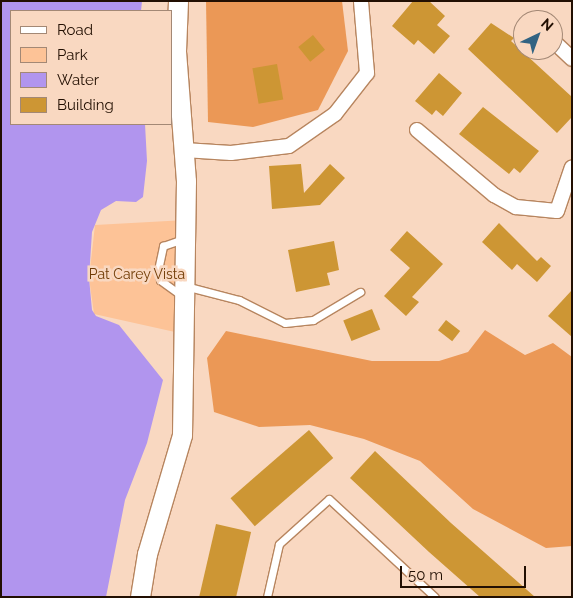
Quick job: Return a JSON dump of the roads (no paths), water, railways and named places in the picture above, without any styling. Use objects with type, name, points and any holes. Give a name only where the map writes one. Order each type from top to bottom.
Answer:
[{"type":"main road","points":[[140,597],[152,535],[182,435],[186,238],[184,150],[176,51],[178,1]]},
{"type":"street","points":[[184,150],[232,154],[289,146],[335,114],[367,73],[361,1]]},
{"type":"street","points":[[417,130],[494,195],[516,207],[557,211],[572,167]]},
{"type":"lane","points":[[186,238],[163,246],[158,270],[160,280],[185,292],[238,300],[284,323],[313,320],[360,292]]},
{"type":"lane","points":[[267,597],[279,544],[328,499],[435,597]]},
{"type":"water","points":[[1,1],[142,1],[141,10],[10,10],[10,125],[145,125],[147,161],[143,197],[136,202],[116,201],[101,210],[92,232],[89,278],[92,310],[96,316],[119,325],[163,380],[147,443],[125,500],[106,597],[1,597]]},
{"type":"park label","name":"Pat Carey Vista","points":[[137,274]]}]
